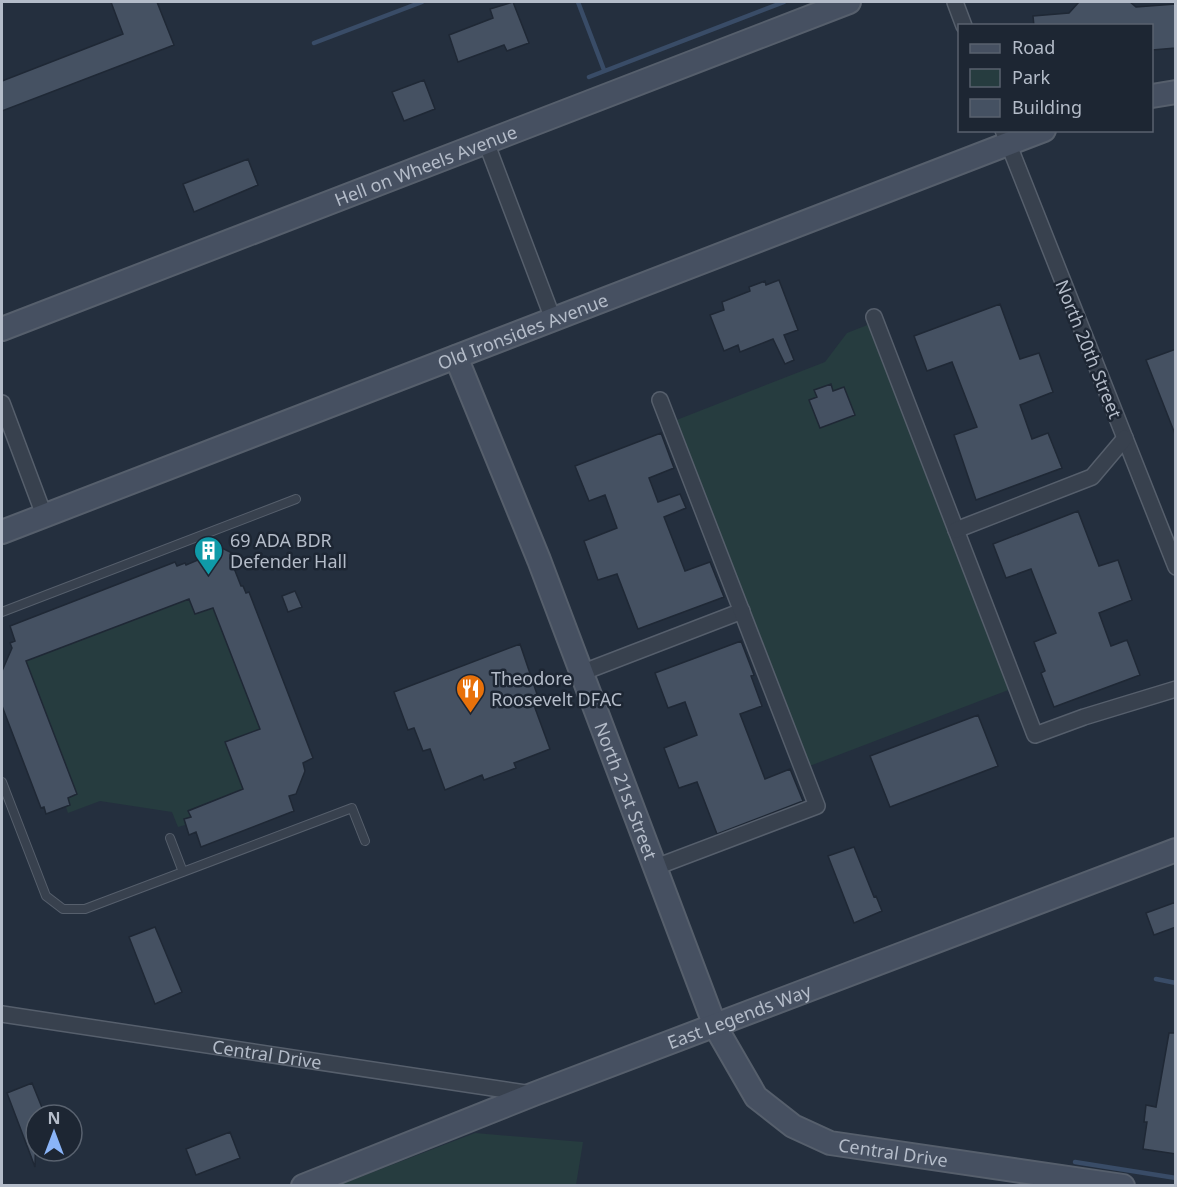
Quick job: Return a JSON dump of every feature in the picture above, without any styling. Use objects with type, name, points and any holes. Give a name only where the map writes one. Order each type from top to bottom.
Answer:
[{"type":"street","name":"Hell on Wheels Avenue","points":[[2,329],[849,2]]},
{"type":"street","points":[[955,2],[963,24]]},
{"type":"street","points":[[1153,96],[1176,92]]},
{"type":"street","name":"Old Ironsides Avenue","points":[[2,532],[553,319],[1006,137],[1033,132]]},
{"type":"street","name":"North 20th Street","points":[[1006,137],[1176,567]]},
{"type":"street","points":[[486,142],[553,319]]},
{"type":"street","points":[[874,317],[1035,735],[1084,717],[1176,689]]},
{"type":"street","name":"North 21st Street","points":[[456,357],[582,673],[715,1026]]},
{"type":"street","points":[[656,867],[817,806],[660,400]]},
{"type":"street","points":[[2,403],[44,515]]},
{"type":"street","points":[[956,531],[1092,477],[1125,438]]},
{"type":"street","points":[[582,673],[742,611]]},
{"type":"street","name":"East Legends Way","points":[[303,1185],[534,1094],[1176,850]]},
{"type":"street","name":"Central Drive","points":[[2,1014],[534,1094]]},
{"type":"street","name":"Central Drive","points":[[715,1026],[756,1097],[793,1126],[830,1143],[1056,1180],[1123,1185]]},
{"type":"lane","points":[[2,612],[296,499]]},
{"type":"lane","points":[[2,782],[46,896],[63,909],[85,909],[352,808],[365,841]]},
{"type":"lane","points":[[170,838],[183,873]]},
{"type":"green space","points":[[870,324],[1011,689],[807,767],[674,421],[825,362],[847,333]]},
{"type":"green space","points":[[189,599],[195,614],[213,608],[278,776],[188,810],[191,817],[184,819],[185,825],[178,827],[172,812],[100,801],[68,813],[66,807],[70,805],[68,798],[77,794],[28,666],[24,662]]},
{"type":"green space","points":[[475,1133],[583,1142],[576,1185],[339,1185]]},
{"type":"building","points":[[111,2],[157,2],[174,45],[2,111],[2,81],[123,34]]},
{"type":"building","points":[[513,2],[529,43],[507,51],[504,45],[458,62],[449,35],[493,18],[490,9]]},
{"type":"building","points":[[1079,2],[1130,2],[1136,7],[1176,4],[1176,48],[1153,50],[1153,24],[1034,24],[1033,16],[1069,13]]},
{"type":"building","points":[[424,80],[435,109],[404,121],[392,92]]},
{"type":"building","points":[[248,159],[258,185],[194,212],[183,184]]},
{"type":"building","points":[[779,280],[798,330],[784,335],[794,360],[785,364],[773,339],[740,352],[738,345],[724,351],[710,315],[724,310],[722,302],[750,291],[749,287],[765,281],[766,285]]},
{"type":"building","points":[[1000,304],[1020,359],[1039,353],[1053,392],[1020,405],[1032,439],[1048,433],[1062,468],[976,500],[954,435],[977,427],[952,362],[927,371],[914,336]]},
{"type":"building","points":[[1176,349],[1176,434],[1175,434],[1146,360]]},
{"type":"building","points":[[831,384],[833,391],[844,387],[855,415],[820,428],[809,400],[817,397],[814,390]]},
{"type":"building","points":[[661,433],[674,468],[649,478],[658,502],[680,494],[686,508],[664,517],[685,571],[710,562],[724,597],[638,629],[617,574],[598,580],[584,541],[617,528],[605,495],[589,501],[575,466]]},
{"type":"building","points":[[1078,511],[1099,566],[1118,560],[1132,600],[1099,613],[1111,646],[1127,640],[1140,675],[1054,707],[1041,673],[1045,671],[1034,642],[1056,633],[1031,569],[1006,578],[993,544]]},
{"type":"building","points":[[220,547],[232,553],[230,558],[241,586],[246,593],[249,592],[313,758],[303,763],[305,771],[296,794],[289,796],[294,811],[201,847],[196,832],[189,835],[184,819],[191,817],[188,811],[243,789],[225,742],[260,729],[213,608],[195,614],[189,599],[26,661],[77,794],[68,798],[70,805],[46,814],[44,807],[41,808],[2,706],[2,671],[12,648],[10,643],[15,641],[10,626],[175,562],[177,566],[185,563],[186,565],[217,552]]},
{"type":"building","points":[[295,591],[302,607],[288,612],[282,596]]},
{"type":"building","points":[[741,641],[754,675],[751,676],[762,706],[740,714],[765,779],[790,769],[803,801],[717,834],[697,782],[679,788],[664,748],[697,735],[685,702],[668,708],[655,673]]},
{"type":"building","name":"Theodore Roosevelt DFAC","points":[[520,644],[541,706],[535,708],[550,749],[514,763],[516,768],[484,780],[482,775],[445,790],[430,749],[423,751],[414,728],[408,730],[394,692]]},
{"type":"building","points":[[978,715],[998,766],[890,807],[870,756]]},
{"type":"building","points":[[854,847],[882,911],[854,923],[828,856]]},
{"type":"building","points":[[1176,902],[1176,927],[1154,935],[1146,913]]},
{"type":"building","points":[[155,927],[182,992],[155,1004],[129,937]]},
{"type":"building","points":[[1169,1033],[1176,1033],[1176,1154],[1143,1149],[1147,1122],[1144,1122],[1146,1105],[1156,1107]]},
{"type":"building","points":[[32,1083],[40,1103],[24,1103],[24,1138],[7,1093]]},
{"type":"building","points":[[230,1132],[240,1158],[196,1175],[186,1149]]},
{"type":"waterway","points":[[314,43],[422,2]]},
{"type":"waterway","points":[[578,2],[604,70]]},
{"type":"waterway","points":[[589,77],[784,2]]},
{"type":"waterway","points":[[1156,979],[1176,983]]},
{"type":"waterway","points":[[1075,1162],[1176,1178]]},
{"type":"place","name":"69 ADA BDR Defender Hall","points":[[209,576]]},
{"type":"place","name":"Theodore Roosevelt DFAC","points":[[470,714]]}]
